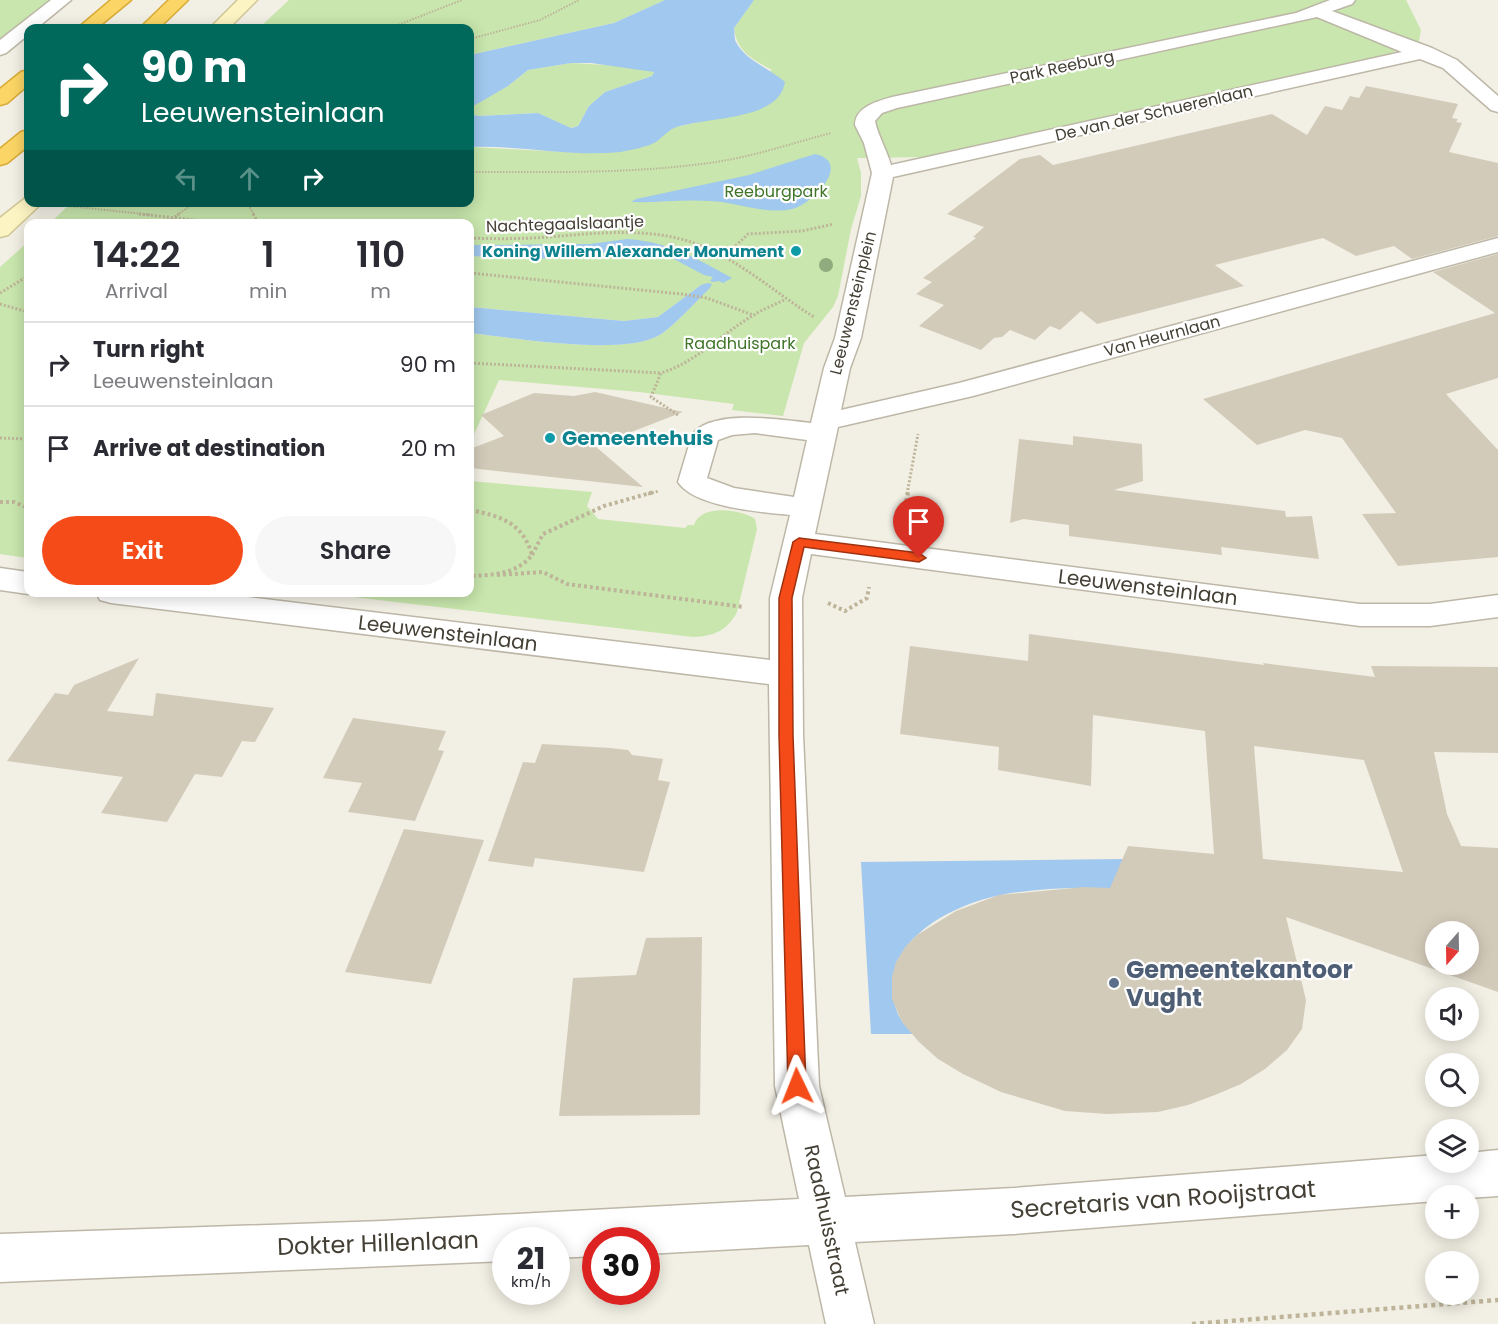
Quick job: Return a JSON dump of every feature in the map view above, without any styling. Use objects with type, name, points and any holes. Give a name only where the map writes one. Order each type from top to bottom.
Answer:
[{"type":"highway","points":[[92,24],[122,0]]},
{"type":"highway","points":[[153,24],[179,0]]},
{"type":"highway","points":[[0,99],[24,79]]},
{"type":"highway","points":[[0,159],[24,139]]},
{"type":"street","points":[[32,24],[62,0]]},
{"type":"street","points":[[223,24],[248,0]]},
{"type":"street","name":"Park Reeburg","points":[[865,125],[865,120],[875,109],[892,103],[1318,12],[1346,0]]},
{"type":"street","points":[[1318,12],[1425,52],[1449,64],[1498,106]]},
{"type":"street","points":[[0,50],[24,31]]},
{"type":"street","name":"De van der Schuerenlaan","points":[[883,173],[1425,52]]},
{"type":"street","points":[[865,125],[874,143],[883,173]]},
{"type":"street","name":"Leeuwensteinplein","points":[[799,542],[837,368],[848,338],[883,173]]},
{"type":"street","points":[[0,230],[26,207]]},
{"type":"street","name":"Van Heurnlaan","points":[[824,428],[900,405],[964,390],[1498,244]]},
{"type":"street","points":[[807,508],[734,498],[707,491],[692,482],[706,435],[728,427],[755,425],[824,428]]},
{"type":"street","name":"Leeuwensteinlaan","points":[[799,542],[1360,615],[1430,615],[1498,606]]},
{"type":"street","name":"Raadhuisstraat","points":[[799,542],[786,598],[797,1086],[850,1324]]},
{"type":"street","points":[[0,579],[24,582]]},
{"type":"street","name":"Leeuwensteinlaan","points":[[152,597],[786,674]]},
{"type":"street","name":"Secretaris van Rooijstraat","points":[[828,1221],[1014,1211],[1498,1173]]},
{"type":"street","name":"Dokter Hillenlaan","points":[[0,1257],[383,1244],[828,1221]]},
{"type":"path","points":[[400,24],[462,0]]},
{"type":"path","points":[[474,38],[554,15],[579,0]]},
{"type":"path","points":[[474,172],[602,171],[694,165],[747,155],[865,125]]},
{"type":"path","points":[[74,207],[161,219]]},
{"type":"path","points":[[170,219],[188,207]]},
{"type":"path","points":[[724,257],[748,234],[800,232],[820,229],[840,221]]},
{"type":"path","name":"Nachtegaalslaantje","points":[[474,238],[559,237],[625,231],[668,235],[702,246],[724,257],[785,300],[848,338]]},
{"type":"path","points":[[474,273],[681,294],[707,298],[753,315]]},
{"type":"path","points":[[0,292],[24,278]]},
{"type":"path","points":[[474,363],[661,373],[674,369],[707,350],[753,315],[785,300]]},
{"type":"path","points":[[0,304],[24,311]]},
{"type":"path","points":[[661,373],[651,397],[706,435]]},
{"type":"path","points":[[896,555],[920,426],[900,405]]},
{"type":"path","points":[[0,438],[24,439]]},
{"type":"path","points":[[497,575],[528,563],[543,534],[604,506],[692,482]]},
{"type":"path","points":[[0,502],[14,502],[24,506]]},
{"type":"path","points":[[474,511],[487,513],[509,523],[526,537],[532,555]]},
{"type":"path","points":[[474,576],[543,572],[567,584],[750,608]]},
{"type":"path","points":[[1192,1324],[1498,1300]]},
{"type":"green space","points":[[0,0],[54,0],[0,43]]},
{"type":"green space","points":[[289,0],[665,0],[614,23],[474,54],[474,24],[263,24]]},
{"type":"green space","name":"Reeburgpark","points":[[754,0],[1406,0],[1421,30],[1419,41],[1385,56],[927,157],[857,158],[861,173],[861,196],[851,229],[838,296],[833,307],[804,343],[783,416],[732,410],[734,404],[639,392],[499,380],[474,434],[474,333],[567,344],[619,345],[641,342],[664,332],[709,288],[701,285],[658,317],[624,321],[474,307],[474,219],[54,219],[67,207],[474,207],[474,147],[586,153],[622,151],[655,142],[672,128],[698,122],[772,70],[742,49],[734,28]]},
{"type":"green space","points":[[571,63],[624,66],[655,72],[652,76],[605,92],[589,106],[578,126],[570,128],[538,113],[474,115],[474,104],[508,86],[528,70]]},
{"type":"green space","points":[[24,246],[24,557],[0,554],[0,267]]},
{"type":"green space","points":[[474,481],[592,492],[587,506],[598,519],[685,528],[688,525],[694,525],[704,514],[722,510],[740,513],[755,519],[757,529],[737,612],[729,624],[719,631],[693,637],[353,597],[474,597]]},
{"type":"water","points":[[665,0],[754,0],[734,28],[735,41],[745,54],[785,82],[780,95],[755,111],[739,116],[687,124],[674,128],[652,144],[620,152],[582,153],[474,147],[474,115],[538,113],[571,128],[578,126],[589,106],[605,92],[652,76],[654,72],[591,63],[571,63],[528,70],[508,86],[474,106],[474,54],[614,23]]},
{"type":"water","points":[[815,154],[826,158],[830,165],[830,174],[819,192],[801,206],[792,209],[771,210],[700,201],[631,202],[636,199],[749,175]]},
{"type":"water","points":[[627,239],[669,247],[732,278],[723,283],[710,281],[713,277],[704,275],[657,250],[638,249],[539,259],[474,256],[474,245],[590,244]]},
{"type":"water","points":[[712,284],[671,326],[658,336],[641,342],[619,345],[567,344],[474,333],[474,307],[624,321],[658,317],[701,285]]},
{"type":"water","points":[[1123,859],[1124,889],[1062,888],[1016,892],[979,901],[936,920],[918,934],[903,951],[894,970],[892,992],[899,1016],[913,1034],[871,1034],[861,862]]},
{"type":"building","points":[[1366,86],[1458,104],[1452,118],[1462,123],[1449,152],[1498,163],[1498,236],[1412,259],[1394,246],[1356,256],[1323,238],[1215,265],[1244,286],[1097,324],[1081,311],[1060,330],[1050,326],[1035,340],[1010,330],[1002,337],[994,338],[981,350],[919,326],[944,305],[916,294],[932,282],[923,278],[976,238],[973,237],[984,227],[947,214],[1020,159],[1040,155],[1053,165],[1272,114],[1307,135],[1325,106],[1342,110],[1350,96],[1359,98]]},
{"type":"building","points":[[1498,254],[1498,378],[1446,394],[1498,450],[1498,557],[1398,566],[1362,514],[1396,513],[1342,438],[1305,430],[1257,445],[1203,399],[1495,313],[1433,272]]},
{"type":"building","name":"Gemeentehuis","points":[[595,392],[683,412],[595,446],[643,487],[474,468],[474,447],[504,436],[481,415],[534,393],[574,396]]},
{"type":"building","points":[[1073,436],[1142,444],[1143,481],[1114,490],[1285,511],[1286,517],[1312,516],[1319,559],[1221,547],[1222,555],[1069,536],[1069,525],[1023,519],[1010,523],[1019,439],[1073,445]]},
{"type":"building","points":[[1029,634],[1375,677],[1371,666],[1498,667],[1498,753],[1434,752],[1447,814],[1461,846],[1498,848],[1498,992],[1450,975],[1479,975],[1479,921],[1425,921],[1425,966],[1286,917],[1306,1000],[1302,1029],[1287,1050],[1265,1069],[1241,1084],[1188,1105],[1158,1112],[1107,1114],[1065,1111],[1001,1092],[963,1074],[938,1059],[902,1022],[892,999],[892,977],[896,962],[906,946],[917,935],[956,911],[999,895],[1084,887],[1110,888],[1128,846],[1214,854],[1205,731],[1093,715],[1091,786],[998,770],[999,747],[900,734],[910,646],[1028,661]],"holes":[[[1254,746],[1364,760],[1403,872],[1263,859]]]},
{"type":"building","points":[[139,658],[107,711],[153,716],[156,693],[274,708],[255,742],[242,741],[222,777],[195,774],[167,822],[101,813],[123,777],[7,761],[55,693],[68,695],[74,685]]},
{"type":"building","points":[[353,718],[446,731],[438,750],[444,751],[415,821],[348,812],[362,783],[323,778]]},
{"type":"building","points":[[542,744],[628,750],[632,755],[663,759],[658,780],[670,782],[644,872],[535,858],[533,867],[488,861],[523,762],[535,763]]},
{"type":"building","points":[[404,829],[484,840],[431,984],[345,972]]},
{"type":"building","points":[[702,937],[700,1115],[559,1116],[573,978],[636,975],[646,938]]},
{"type":"place","name":"Koning Willem Alexander Monument","points":[[796,251]]},
{"type":"place","name":"Gemeentehuis","points":[[550,438]]},
{"type":"place","name":"Gemeentekantoor Vught","points":[[1114,983]]},
{"type":"route","points":[[797,1086],[786,735],[786,598],[799,542],[919,558]]},
{"type":"park label","name":"Raadhuispark","points":[[740,343]]}]
